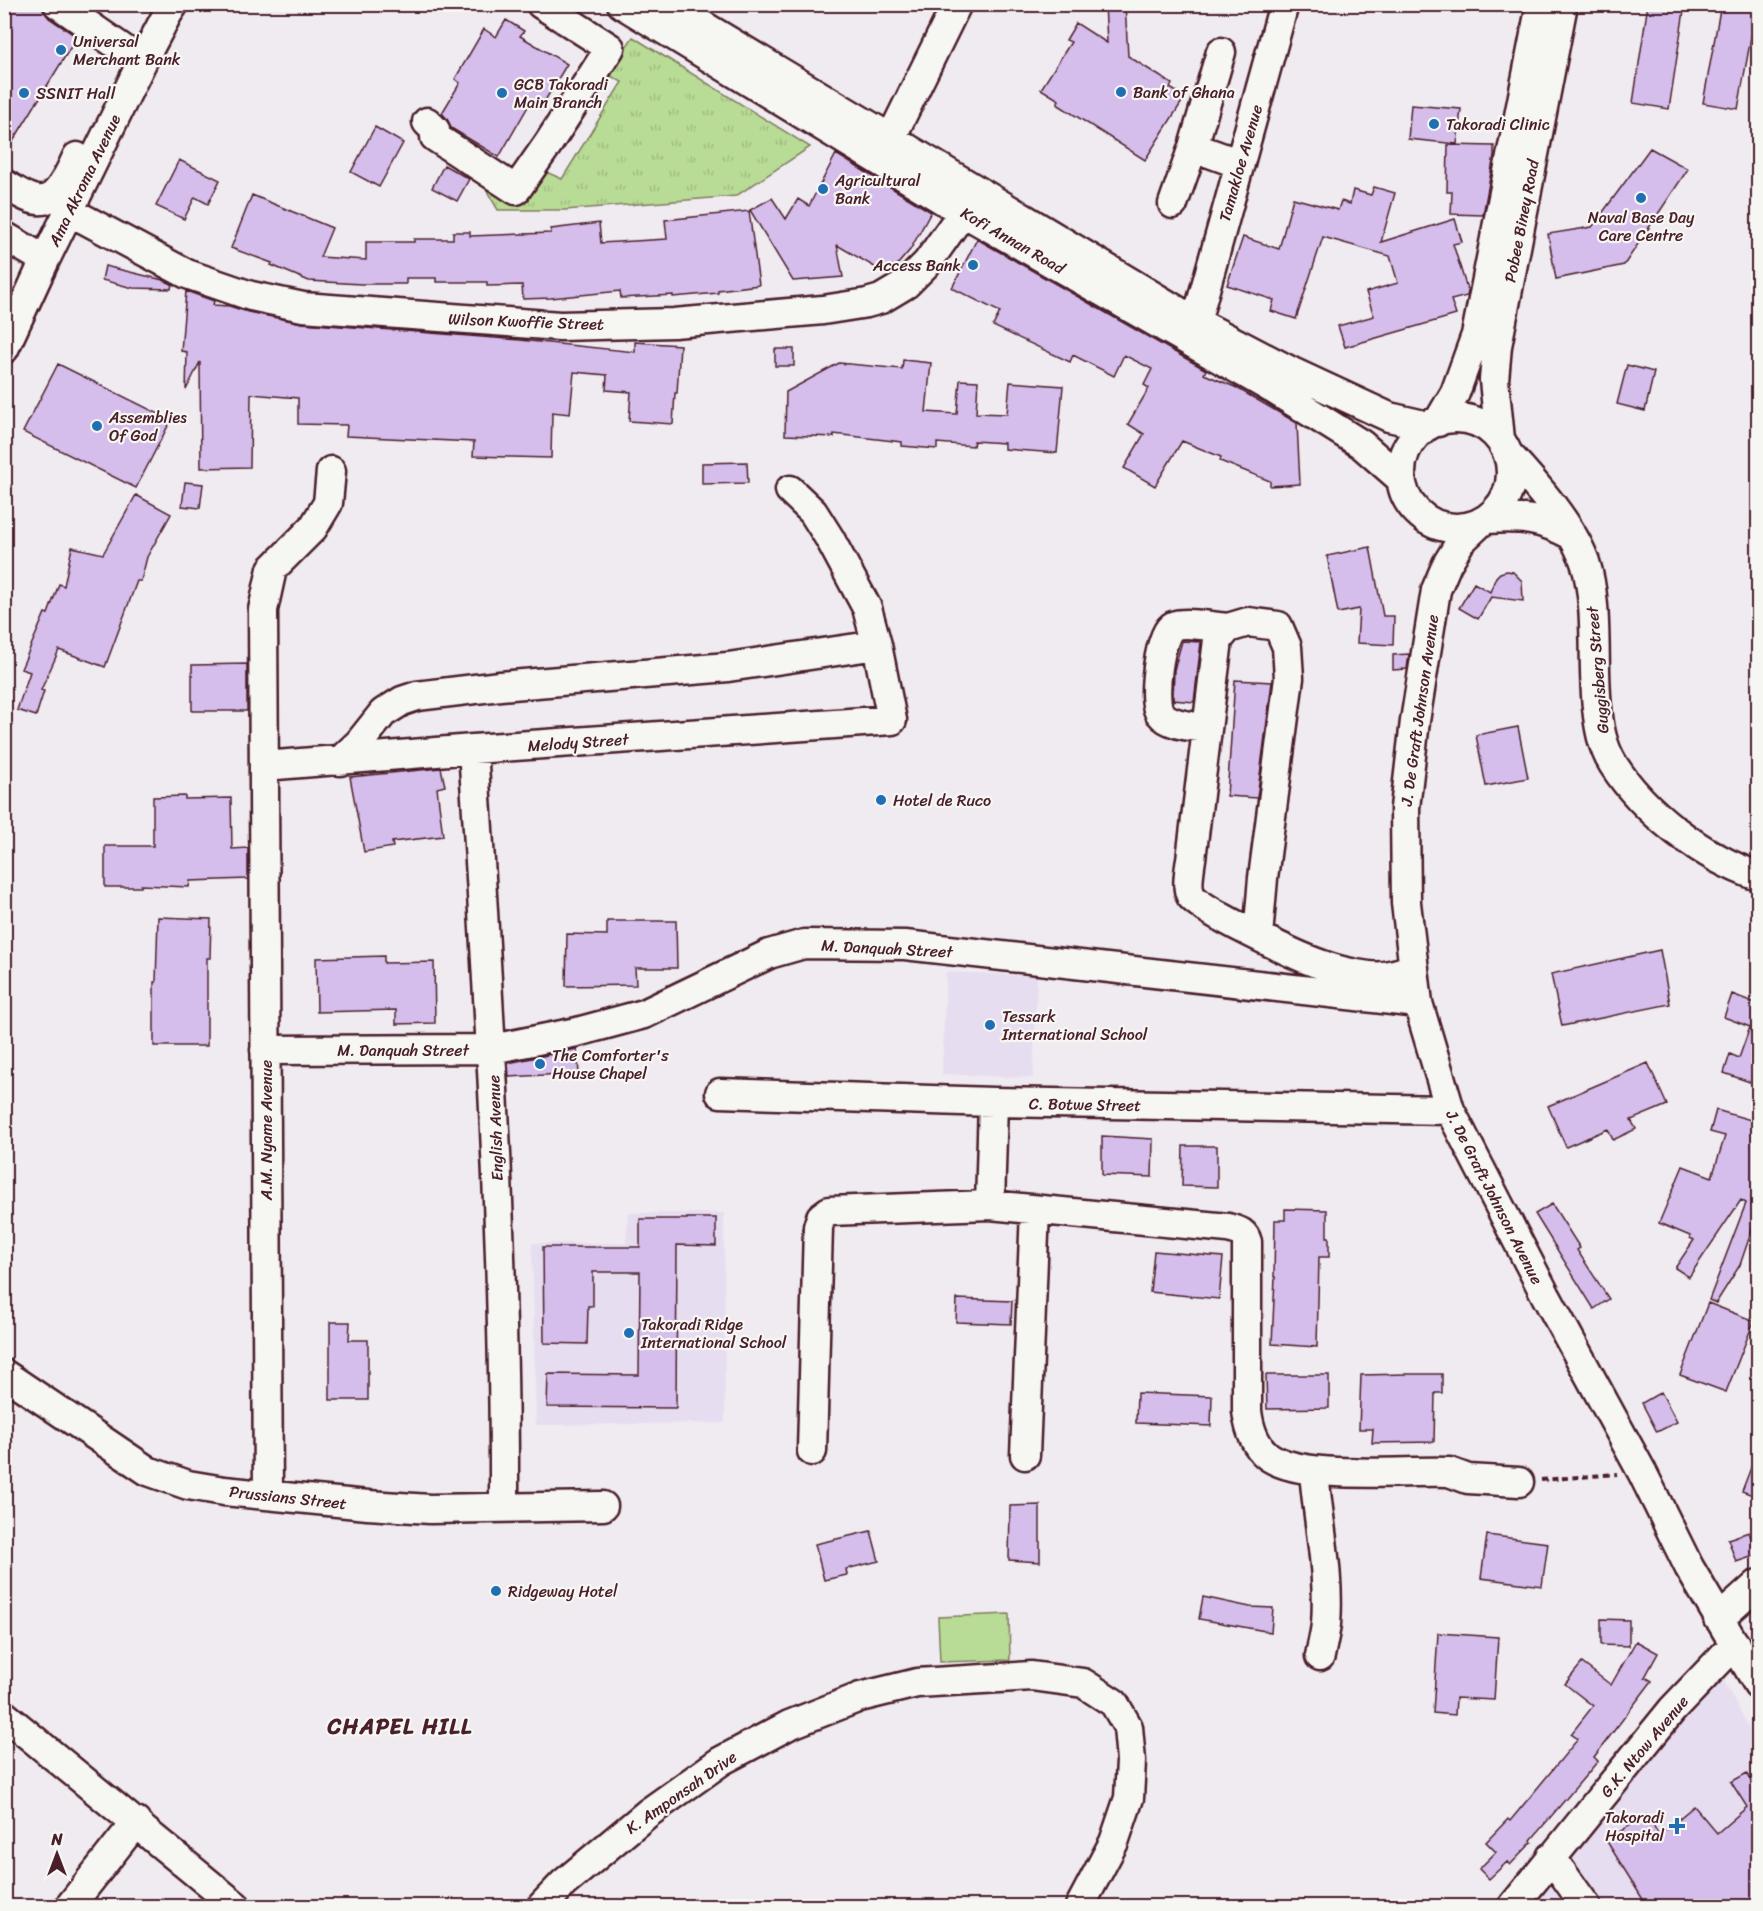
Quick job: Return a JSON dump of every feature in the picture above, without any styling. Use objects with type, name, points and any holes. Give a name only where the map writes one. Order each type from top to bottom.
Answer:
[{"type":"street","points":[[58,4],[135,55]]},
{"type":"street","points":[[541,4],[610,48]]},
{"type":"street","name":"Kofi Annan Road","points":[[668,4],[1196,322],[1292,372],[1389,417],[1433,424]]},
{"type":"street","points":[[891,138],[957,4]]},
{"type":"street","name":"Pobee Biney Road","points":[[1433,424],[1455,393],[1476,335],[1541,4]]},
{"type":"street","name":"Pobee Biney Road","points":[[1504,447],[1494,380],[1497,346],[1563,4]]},
{"type":"street","name":"Tamakloe Avenue","points":[[1196,322],[1240,164],[1278,6]]},
{"type":"street","name":"Ama Akroma Avenue","points":[[4,350],[69,211],[76,180],[135,55],[166,7]]},
{"type":"street","points":[[427,122],[435,130],[435,137],[516,190],[610,48],[627,8]]},
{"type":"street","name":"Kofi Annan Road","points":[[627,8],[963,212],[1273,389],[1361,444],[1401,479]]},
{"type":"street","points":[[1173,204],[1193,147],[1221,51]]},
{"type":"street","points":[[1193,147],[1240,164]]},
{"type":"street","points":[[4,184],[42,201],[52,197],[76,180]]},
{"type":"street","name":"Wilson Kwoffie Street","points":[[69,211],[187,274],[251,296],[303,307],[560,326],[674,323],[823,310],[867,303],[881,299],[906,284],[927,263],[963,212]]},
{"type":"street","points":[[4,236],[45,260]]},
{"type":"street","points":[[1455,418],[1472,420],[1487,428],[1504,447],[1512,472],[1509,491],[1500,507],[1483,521],[1472,526],[1457,528],[1441,526],[1426,520],[1414,509],[1401,479],[1402,463],[1407,449],[1416,436],[1433,424],[1455,418]]},
{"type":"street","name":"Guggisberg Street","points":[[1504,447],[1533,481],[1572,535],[1585,562],[1591,594],[1600,736],[1612,762],[1631,788],[1656,813],[1695,844],[1736,869],[1758,876]]},
{"type":"street","name":"A.M. Nyame Avenue","points":[[268,1494],[263,610],[273,569],[313,528],[328,503],[332,471]]},
{"type":"street","points":[[340,761],[359,743],[384,713],[402,701],[417,696],[500,686],[706,669],[877,645],[867,608],[830,539],[807,505],[790,490]]},
{"type":"street","name":"J. De Graft Johnson Avenue","points":[[1414,509],[1432,550],[1436,590]]},
{"type":"street","points":[[1483,521],[1519,517],[1547,523],[1572,535]]},
{"type":"street","name":"J. De Graft Johnson Avenue","points":[[1483,521],[1461,541],[1447,564],[1436,590],[1414,721],[1405,808],[1406,903],[1418,1003],[1450,1110],[1545,1296],[1642,1472],[1689,1567],[1758,1684]]},
{"type":"street","points":[[1208,728],[1167,720],[1159,712],[1156,700],[1162,646],[1166,631],[1174,626],[1228,628],[1248,622],[1278,626],[1287,647],[1289,678],[1263,878],[1258,936]]},
{"type":"street","points":[[1228,628],[1218,640],[1189,880],[1190,895],[1198,905],[1320,964],[1370,976],[1391,976],[1414,968]]},
{"type":"street","name":"Melody Street","points":[[264,766],[892,720],[877,645]]},
{"type":"street","name":"English Avenue","points":[[473,749],[492,1049],[504,1409],[504,1507]]},
{"type":"street","name":"M. Danquah Street","points":[[265,1050],[492,1049],[577,1032],[644,1014],[770,954],[804,944],[904,945],[1418,1003]]},
{"type":"street","name":"C. Botwe Street","points":[[720,1093],[993,1102],[1450,1110]]},
{"type":"street","points":[[990,1205],[993,1102]]},
{"type":"street","points":[[812,1451],[818,1227],[821,1217],[829,1211],[990,1205],[1240,1231],[1245,1235],[1247,1242],[1247,1412],[1249,1428],[1258,1445],[1269,1456],[1286,1464],[1314,1472],[1449,1472],[1468,1479],[1519,1482]]},
{"type":"street","points":[[1025,1455],[1035,1210]]},
{"type":"street","name":"Prussians Street","points":[[4,1374],[148,1471],[188,1485],[224,1491],[430,1509],[603,1506]]},
{"type":"street","points":[[1314,1472],[1326,1584],[1326,1624],[1320,1656]]},
{"type":"street","points":[[1719,1619],[1758,1584]]},
{"type":"street","name":"G.K. Ntow Avenue","points":[[1513,1906],[1672,1710],[1735,1644]]},
{"type":"street","name":"K. Amponsah Drive","points":[[542,1906],[564,1883],[648,1813],[721,1761],[789,1725],[860,1697],[917,1683],[1032,1676],[1083,1683],[1114,1703],[1128,1727],[1131,1761],[1129,1798],[1114,1842],[1080,1906]]},
{"type":"street","points":[[4,1715],[236,1906]]},
{"type":"street","points":[[70,1906],[136,1822]]},
{"type":"street","points":[[1551,1857],[1586,1906]]},
{"type":"path","points":[[1519,1482],[1642,1472]]},
{"type":"shaded area","name":"Tessark International School","points":[[946,972],[1037,976],[1033,1078],[942,1074]]},
{"type":"shaded area","name":"Takoradi Ridge International School","points":[[628,1213],[724,1213],[725,1423],[536,1425],[532,1243],[626,1243]]},
{"type":"shaded area","name":"Takoradi Hospital","points":[[1717,1668],[1758,1745],[1758,1906],[1532,1906]]},
{"type":"green space","points":[[633,37],[810,147],[736,196],[565,210],[498,210],[480,179],[544,171],[562,179],[622,82],[607,74]]},
{"type":"green space","points":[[1009,1614],[1010,1660],[940,1662],[938,1617]]},
{"type":"building","name":"SSNIT Hall","points":[[4,4],[37,4],[49,18],[77,37],[4,156]]},
{"type":"building","name":"Bank of Ghana","points":[[1105,4],[1125,4],[1128,56],[1172,84],[1170,88],[1185,97],[1145,160],[1057,104],[1059,100],[1041,89],[1071,42],[1066,40],[1076,23],[1107,43]]},
{"type":"building","points":[[1648,4],[1685,4],[1669,109],[1633,103]]},
{"type":"building","points":[[1721,4],[1757,4],[1738,109],[1703,103]]},
{"type":"building","name":"GCB Takoradi Main Branch","points":[[506,20],[524,31],[520,36],[567,64],[540,109],[530,103],[499,157],[451,128],[442,113],[460,83],[455,79],[484,29],[496,37]]},
{"type":"building","name":"Takoradi Clinic","points":[[1411,105],[1461,109],[1457,144],[1408,139]]},
{"type":"building","points":[[375,127],[403,143],[379,187],[351,172]]},
{"type":"building","points":[[1448,145],[1494,146],[1483,215],[1451,214],[1452,192],[1447,192]]},
{"type":"building","name":"Naval Base Day Care Centre","points":[[1650,148],[1688,169],[1624,265],[1556,279],[1548,234],[1592,227]]},
{"type":"building","points":[[836,154],[931,212],[910,250],[897,265],[878,269],[837,245],[843,277],[793,281],[750,210],[772,198],[786,219],[798,199],[809,206]]},
{"type":"building","points":[[179,160],[220,180],[208,204],[195,197],[184,219],[156,206]]},
{"type":"building","points":[[444,165],[469,179],[457,201],[432,188]]},
{"type":"building","points":[[1374,187],[1395,193],[1381,242],[1455,219],[1462,242],[1453,244],[1468,292],[1467,296],[1451,300],[1456,315],[1345,347],[1338,326],[1374,316],[1366,292],[1398,283],[1390,256],[1323,237],[1296,319],[1271,311],[1274,300],[1227,285],[1243,237],[1279,249],[1293,198],[1338,210],[1341,201],[1350,204],[1353,190],[1371,195]]},
{"type":"building","points":[[252,195],[332,228],[320,257],[366,260],[366,242],[453,239],[453,232],[470,232],[470,236],[551,233],[551,229],[599,223],[601,243],[667,239],[665,220],[749,211],[759,285],[718,290],[718,293],[673,297],[673,295],[621,298],[620,291],[523,299],[522,285],[487,286],[487,282],[436,282],[436,278],[406,278],[406,284],[309,281],[271,265],[272,263],[231,248]]},
{"type":"building","points":[[977,239],[1206,370],[1204,374],[1235,387],[1297,423],[1300,484],[1270,486],[1270,481],[1220,461],[1221,457],[1182,441],[1155,486],[1124,468],[1144,434],[1128,424],[1149,388],[1144,385],[1152,369],[1124,355],[1114,376],[1073,355],[1070,362],[993,326],[1000,312],[952,288]]},
{"type":"building","points":[[105,266],[163,280],[172,284],[171,289],[133,288],[102,280]]},
{"type":"building","points":[[186,291],[214,301],[213,305],[229,306],[302,323],[520,340],[635,352],[635,342],[680,345],[673,424],[629,421],[631,392],[606,390],[607,375],[574,372],[570,414],[552,412],[551,458],[473,456],[474,442],[346,436],[347,425],[298,424],[298,398],[251,394],[250,467],[201,468],[200,362],[186,390],[187,352],[181,351]]},
{"type":"building","points":[[775,349],[794,349],[794,366],[775,366]]},
{"type":"building","points":[[903,360],[931,363],[926,412],[957,414],[960,380],[978,381],[976,413],[1007,414],[1010,382],[1063,386],[1057,453],[1004,449],[1004,443],[974,441],[973,446],[937,443],[937,449],[902,446],[902,442],[834,434],[834,437],[785,435],[786,392],[839,363],[902,369]]},
{"type":"building","name":"Assemblies Of God","points":[[58,364],[171,420],[136,488],[23,432]]},
{"type":"building","points":[[1627,365],[1654,372],[1645,411],[1617,404]]},
{"type":"building","points":[[747,462],[748,483],[702,484],[702,463]]},
{"type":"building","points":[[185,482],[203,484],[200,508],[182,506]]},
{"type":"building","points":[[136,495],[171,514],[147,557],[141,581],[137,581],[105,667],[59,650],[41,690],[44,691],[36,716],[17,710],[30,672],[21,669],[45,613],[48,614],[59,584],[64,586],[72,547],[103,554]]},
{"type":"building","points":[[1370,547],[1383,616],[1394,616],[1393,645],[1357,643],[1359,609],[1338,613],[1327,556]]},
{"type":"building","points":[[1507,571],[1513,572],[1522,581],[1523,601],[1491,597],[1478,619],[1459,608],[1474,583],[1490,592],[1496,577]]},
{"type":"building","points":[[1182,641],[1201,642],[1194,702],[1173,700],[1174,670]]},
{"type":"building","points":[[1409,654],[1407,669],[1393,670],[1393,655]]},
{"type":"building","points":[[247,664],[247,711],[192,711],[192,665]]},
{"type":"building","points":[[1235,680],[1272,682],[1257,798],[1227,796]]},
{"type":"building","points":[[1518,727],[1528,778],[1486,786],[1476,735]]},
{"type":"building","points":[[441,768],[445,786],[437,788],[443,836],[392,842],[393,847],[364,852],[350,777]]},
{"type":"building","points":[[185,796],[185,799],[231,798],[232,849],[248,848],[248,879],[190,881],[189,887],[141,885],[141,887],[105,887],[105,846],[153,846],[153,797]]},
{"type":"building","points":[[158,917],[211,919],[210,958],[207,958],[207,1046],[154,1046],[154,982],[156,982]]},
{"type":"building","points":[[607,921],[676,921],[677,968],[635,968],[636,985],[566,986],[567,934],[607,935]]},
{"type":"building","points":[[1660,950],[1670,1004],[1562,1026],[1551,974]]},
{"type":"building","points":[[384,956],[384,963],[434,962],[435,1023],[396,1024],[396,1010],[317,1012],[316,958]]},
{"type":"building","points":[[1732,994],[1758,1004],[1758,1085],[1724,1073],[1730,1054],[1739,1058],[1750,1027],[1724,1017]]},
{"type":"building","name":"The Comforter's House Chapel","points":[[577,1049],[579,1073],[509,1077],[508,1063]]},
{"type":"building","points":[[1648,1063],[1667,1105],[1631,1120],[1636,1129],[1613,1140],[1608,1129],[1566,1147],[1548,1106]]},
{"type":"building","points":[[1716,1110],[1758,1122],[1758,1212],[1740,1265],[1716,1303],[1709,1300],[1746,1203],[1741,1200],[1689,1277],[1675,1268],[1694,1240],[1690,1236],[1659,1223],[1683,1166],[1712,1177],[1725,1136],[1710,1132]]},
{"type":"building","points":[[1102,1136],[1153,1139],[1152,1177],[1102,1175]]},
{"type":"building","points":[[1183,1146],[1217,1146],[1217,1187],[1182,1186]]},
{"type":"building","points":[[1552,1204],[1580,1248],[1577,1250],[1609,1299],[1594,1309],[1535,1214]]},
{"type":"building","points":[[1285,1209],[1327,1210],[1329,1257],[1319,1257],[1317,1347],[1272,1344],[1275,1220],[1285,1220]]},
{"type":"building","points":[[716,1218],[716,1246],[677,1245],[676,1408],[547,1407],[548,1374],[639,1375],[640,1272],[593,1272],[593,1306],[588,1306],[587,1344],[544,1343],[543,1247],[640,1247],[640,1219]]},
{"type":"building","points":[[1154,1251],[1223,1257],[1219,1299],[1150,1292]]},
{"type":"building","points":[[957,1299],[1012,1301],[1011,1324],[956,1322]]},
{"type":"building","points":[[1708,1303],[1754,1321],[1726,1392],[1680,1375]]},
{"type":"building","points":[[330,1322],[350,1322],[349,1340],[368,1340],[368,1400],[330,1400]]},
{"type":"building","points":[[1442,1374],[1442,1393],[1435,1393],[1434,1442],[1372,1443],[1373,1429],[1359,1429],[1361,1375]]},
{"type":"building","points":[[1266,1375],[1329,1375],[1329,1408],[1267,1409]]},
{"type":"building","points":[[1661,1392],[1677,1422],[1657,1432],[1642,1403]]},
{"type":"building","points":[[1137,1393],[1212,1396],[1211,1426],[1136,1423]]},
{"type":"building","points":[[1758,1452],[1758,1497],[1742,1491]]},
{"type":"building","points":[[1040,1505],[1040,1562],[1009,1560],[1010,1506]]},
{"type":"building","points":[[871,1531],[879,1561],[846,1569],[847,1575],[824,1580],[815,1544]]},
{"type":"building","points":[[1749,1532],[1757,1555],[1736,1562],[1728,1539]]},
{"type":"building","points":[[1487,1535],[1548,1543],[1542,1586],[1481,1578]]},
{"type":"building","points":[[1203,1597],[1250,1607],[1273,1608],[1271,1632],[1199,1619]]},
{"type":"building","points":[[1601,1619],[1629,1620],[1629,1646],[1601,1645]]},
{"type":"building","points":[[1438,1633],[1498,1637],[1494,1700],[1456,1698],[1455,1715],[1433,1713]]},
{"type":"building","points":[[1636,1641],[1658,1653],[1645,1677],[1652,1681],[1594,1757],[1598,1761],[1531,1840],[1532,1842],[1510,1865],[1507,1862],[1489,1879],[1479,1869],[1496,1852],[1486,1842],[1508,1819],[1510,1821],[1578,1739],[1571,1734],[1593,1706],[1565,1684],[1582,1663],[1611,1685]]},
{"type":"building","points":[[1747,1773],[1758,1792],[1758,1906],[1647,1906],[1606,1840],[1647,1815],[1659,1835],[1694,1806],[1717,1833],[1747,1807],[1731,1782]]},
{"type":"place","name":"Universal Merchant Bank","points":[[61,50]]},
{"type":"place","name":"Bank of Ghana","points":[[1121,92]]},
{"type":"place","name":"SSNIT Hall","points":[[24,93]]},
{"type":"place","name":"GCB Takoradi Main Branch","points":[[502,93]]},
{"type":"place","name":"Takoradi Clinic","points":[[1434,124]]},
{"type":"place","name":"Agricultural Bank","points":[[823,189]]},
{"type":"place","name":"Naval Base Day Care Centre","points":[[1641,198]]},
{"type":"place","name":"Access Bank","points":[[973,265]]},
{"type":"place","name":"Assemblies Of God","points":[[97,426]]},
{"type":"place","name":"Hotel de Ruco","points":[[881,800]]},
{"type":"place","name":"Tessark International School","points":[[990,1025]]},
{"type":"place","name":"The Comforter's House Chapel","points":[[540,1064]]},
{"type":"place","name":"Takoradi Ridge International School","points":[[629,1333]]},
{"type":"place","name":"Ridgeway Hotel","points":[[496,1591]]},
{"type":"place","name":"Takoradi Hospital","points":[[1677,1826]]},
{"type":"district","name":"CHAPEL HILL","points":[[400,1726]]}]
